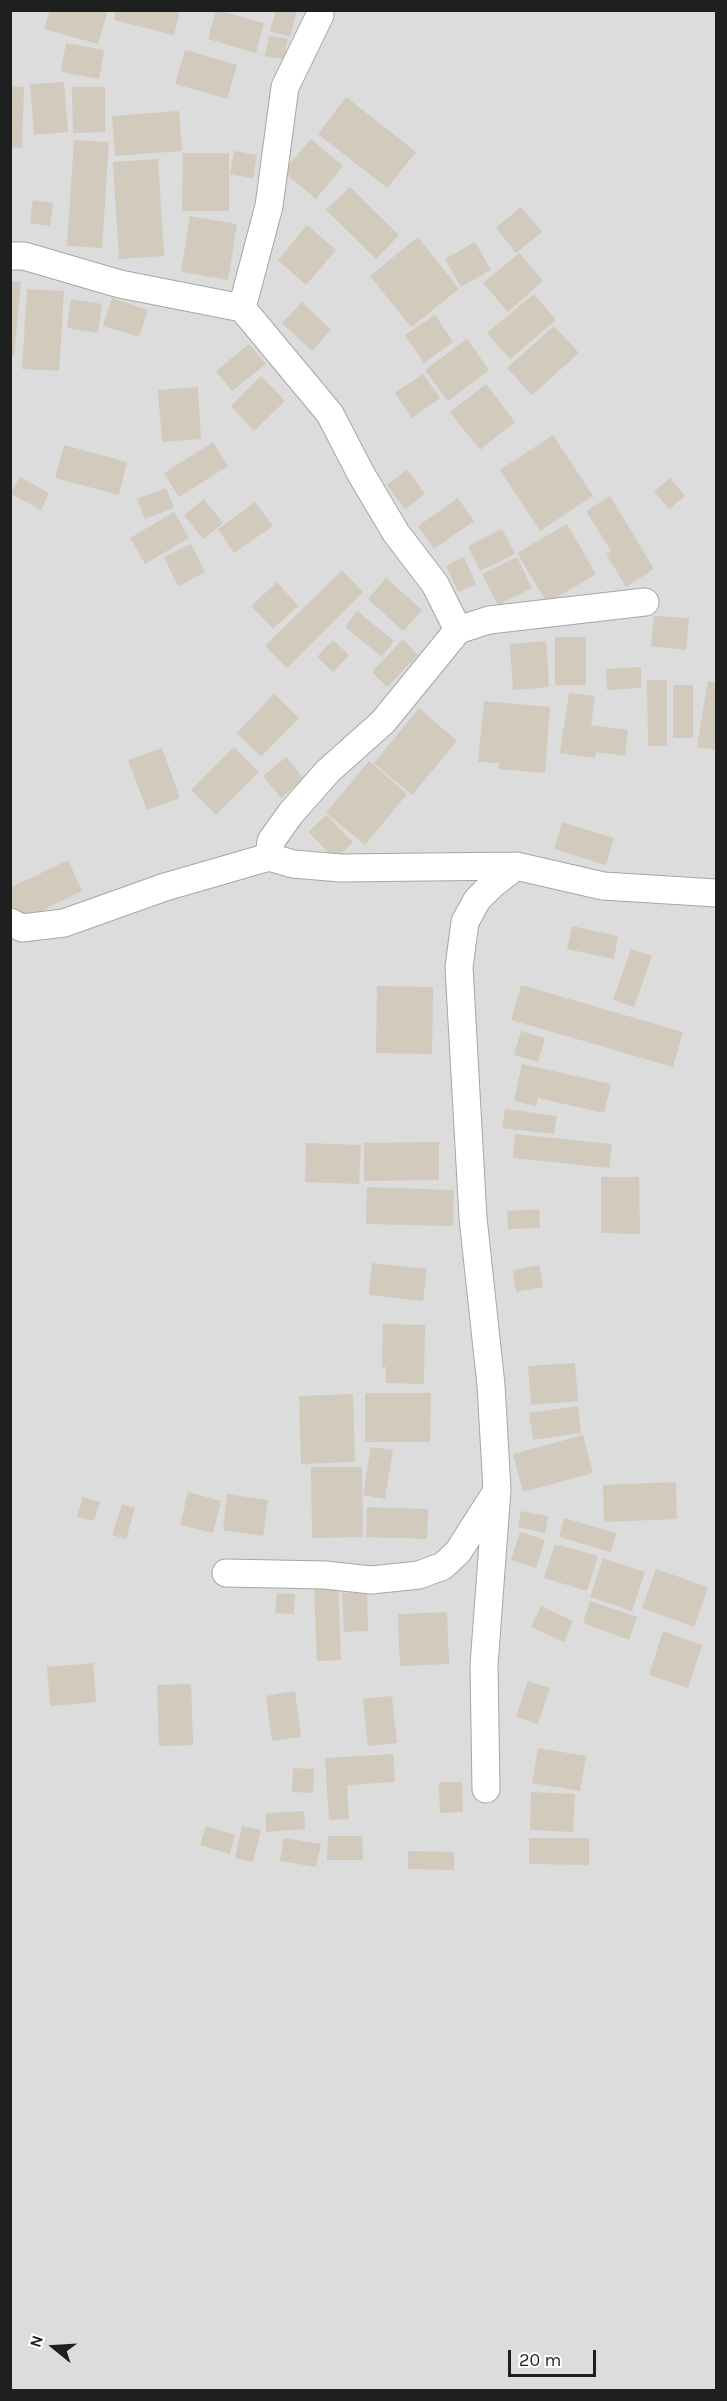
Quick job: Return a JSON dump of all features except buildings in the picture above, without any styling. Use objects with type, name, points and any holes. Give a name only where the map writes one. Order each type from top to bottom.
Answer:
[{"type":"street","points":[[242,308],[269,206],[285,87],[320,15]]},
{"type":"street","points":[[10,256],[24,256],[120,284],[242,308],[330,414],[361,474],[396,533],[435,584],[458,630]]},
{"type":"street","points":[[269,857],[271,841],[291,813],[328,771],[383,722],[458,630],[489,620],[645,602]]},
{"type":"street","points":[[10,922],[22,928],[64,923],[165,887],[269,857],[293,864],[341,868],[516,866],[603,886],[717,893]]},
{"type":"street","points":[[486,1790],[484,1665],[497,1490],[491,1385],[473,1218],[459,968],[465,922],[477,900],[516,866]]},
{"type":"street","points":[[226,1573],[325,1575],[370,1580],[419,1575],[443,1566],[458,1552],[497,1490]]},
{"type":"shaded area","points":[[11,11],[716,11],[716,2390],[11,2390]]}]
